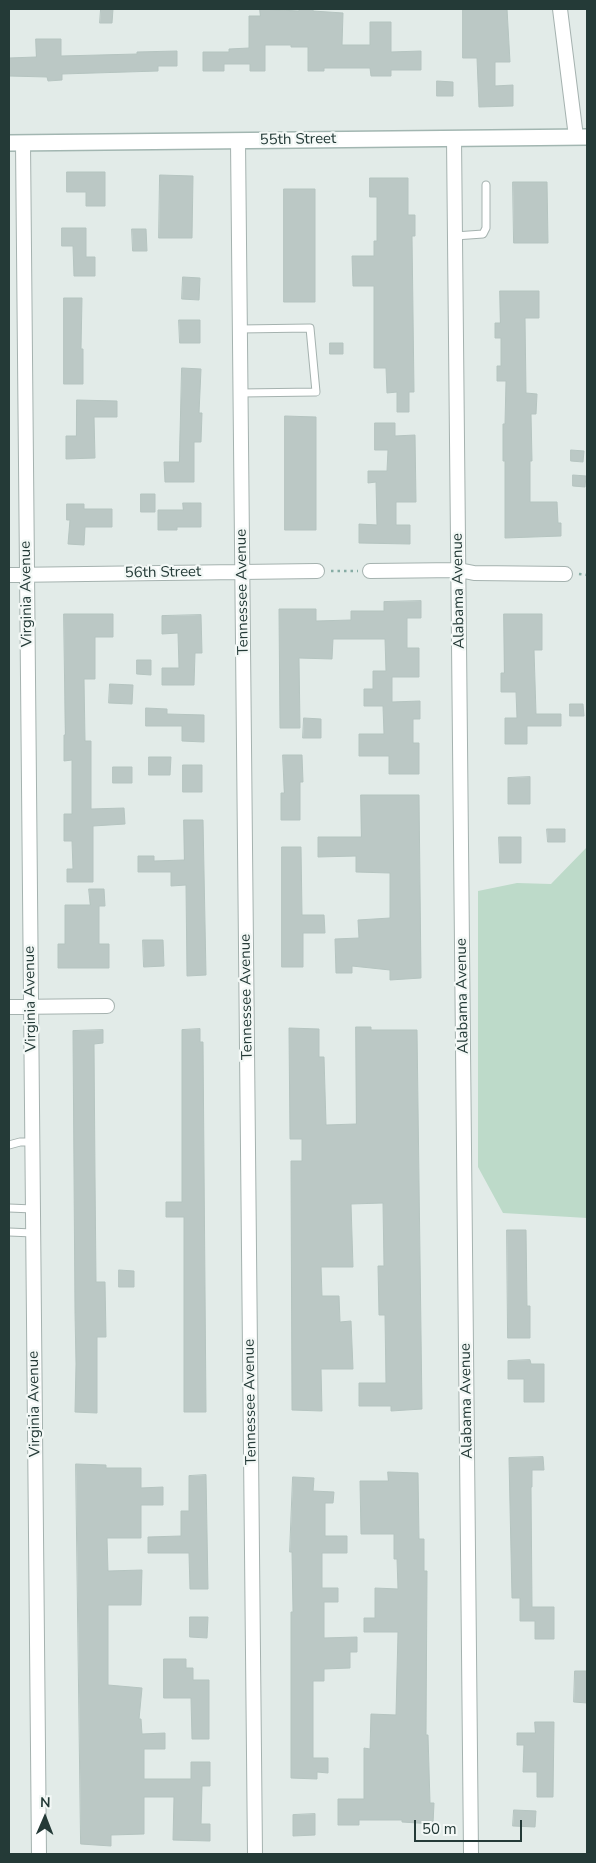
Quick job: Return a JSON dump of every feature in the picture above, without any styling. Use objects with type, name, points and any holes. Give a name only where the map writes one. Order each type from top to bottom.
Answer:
[{"type":"main road","name":"55th Street","points":[[16,143],[581,137]]},
{"type":"street","points":[[560,9],[581,137]]},
{"type":"street","name":"Alabama Avenue","points":[[454,138],[471,1854]]},
{"type":"street","name":"Tennessee Avenue","points":[[238,141],[255,1854]]},
{"type":"street","name":"Virginia Avenue","points":[[16,143],[27,575],[39,1854]]},
{"type":"street","points":[[370,571],[459,570],[474,573],[565,574]]},
{"type":"street","name":"56th Street","points":[[9,575],[317,571]]},
{"type":"street","points":[[9,1007],[107,1006]]},
{"type":"lane","points":[[455,236],[483,234],[486,228],[486,185]]},
{"type":"lane","points":[[240,329],[310,328],[316,392],[241,393]]},
{"type":"lane","points":[[9,1145],[20,1142],[32,1142]]},
{"type":"lane","points":[[9,1208],[33,1209]]},
{"type":"lane","points":[[9,1232],[33,1233]]},
{"type":"path","points":[[317,571],[370,571]]},
{"type":"green space","points":[[587,847],[587,1218],[503,1213],[478,1167],[478,891],[517,883],[551,884]]},
{"type":"building","points":[[101,9],[113,9],[112,23],[100,23]]},
{"type":"building","points":[[260,9],[299,11],[299,9],[313,9],[313,11],[343,13],[342,45],[370,45],[370,22],[391,22],[391,52],[421,51],[421,70],[391,70],[391,76],[371,76],[370,68],[324,68],[324,71],[308,71],[308,47],[265,45],[265,71],[250,71],[250,64],[224,64],[224,71],[203,71],[203,52],[229,52],[229,49],[249,48],[249,16],[260,16]]},
{"type":"building","points":[[463,9],[507,9],[510,62],[495,62],[495,86],[513,85],[513,106],[479,107],[477,58],[463,58]]},
{"type":"building","points":[[36,39],[61,39],[61,56],[177,51],[177,66],[158,66],[158,71],[62,74],[62,80],[48,81],[47,77],[9,76],[9,58],[36,57]]},
{"type":"building","points":[[437,81],[453,82],[453,96],[437,96]]},
{"type":"building","points":[[67,172],[105,172],[105,206],[86,206],[86,192],[67,192]]},
{"type":"building","points":[[160,175],[193,176],[192,238],[159,238]]},
{"type":"building","points":[[370,178],[408,178],[408,215],[415,215],[415,236],[412,236],[414,392],[409,392],[409,412],[397,412],[397,392],[387,393],[386,368],[374,368],[374,286],[353,286],[352,256],[374,256],[374,241],[377,241],[377,197],[370,197]]},
{"type":"building","points":[[513,182],[547,182],[548,243],[514,243]]},
{"type":"building","points":[[284,189],[315,189],[315,302],[284,302]]},
{"type":"building","points":[[62,228],[86,228],[86,257],[95,257],[95,276],[74,276],[73,246],[62,246]]},
{"type":"building","points":[[132,229],[146,229],[147,251],[133,251]]},
{"type":"building","points":[[183,277],[200,278],[199,300],[182,299]]},
{"type":"building","points":[[500,291],[539,291],[539,318],[525,318],[526,393],[537,394],[536,414],[531,414],[532,461],[530,461],[530,502],[557,502],[558,523],[561,523],[561,536],[505,538],[503,424],[505,424],[506,381],[497,381],[497,366],[501,366],[501,338],[495,338],[495,323],[500,323]]},
{"type":"building","points":[[64,298],[82,298],[81,349],[83,349],[83,384],[64,384]]},
{"type":"building","points":[[179,320],[200,320],[200,343],[180,343]]},
{"type":"building","points":[[330,343],[343,343],[343,354],[330,354]]},
{"type":"building","points":[[182,368],[201,369],[199,413],[202,413],[201,442],[194,442],[194,482],[165,482],[164,462],[179,462]]},
{"type":"building","points":[[77,400],[117,401],[117,417],[94,417],[95,458],[66,459],[66,436],[76,436]]},
{"type":"building","points":[[285,416],[316,417],[316,530],[285,530]]},
{"type":"building","points":[[375,423],[395,423],[395,436],[415,435],[416,502],[396,502],[396,525],[410,525],[410,544],[359,543],[359,524],[377,525],[376,482],[368,483],[368,471],[387,471],[388,450],[375,450]]},
{"type":"building","points":[[571,450],[584,451],[583,462],[571,461]]},
{"type":"building","points":[[573,475],[586,476],[585,487],[573,486]]},
{"type":"building","points":[[141,494],[155,494],[155,512],[141,512]]},
{"type":"building","points":[[183,503],[201,503],[201,527],[177,527],[177,530],[158,530],[158,510],[183,510]]},
{"type":"building","points":[[67,504],[84,504],[84,509],[112,509],[112,527],[85,527],[84,545],[68,544],[70,520],[67,520]]},
{"type":"building","points":[[421,601],[421,618],[407,618],[407,648],[419,648],[419,677],[392,677],[392,702],[420,701],[420,719],[413,719],[413,743],[419,743],[419,774],[389,774],[389,756],[359,756],[359,734],[384,734],[383,706],[364,706],[364,689],[373,689],[373,671],[386,671],[385,639],[333,639],[332,659],[299,658],[300,728],[280,728],[279,609],[316,609],[316,621],[351,620],[351,611],[384,611],[384,602]]},
{"type":"building","points":[[64,614],[113,614],[113,637],[95,637],[95,679],[84,679],[85,741],[91,741],[91,809],[124,808],[125,824],[93,826],[93,882],[67,882],[67,869],[73,869],[72,841],[64,841],[64,814],[72,814],[72,760],[64,761]]},
{"type":"building","points":[[504,614],[542,614],[542,650],[534,650],[536,714],[561,714],[561,726],[527,726],[527,744],[505,744],[505,718],[517,718],[516,692],[501,692],[501,673],[504,673]]},
{"type":"building","points":[[201,615],[202,653],[195,653],[194,685],[162,685],[162,668],[179,668],[178,633],[162,634],[162,616]]},
{"type":"building","points":[[137,660],[151,660],[151,675],[137,674]]},
{"type":"building","points":[[110,684],[133,685],[132,704],[109,703]]},
{"type":"building","points":[[570,704],[583,704],[584,716],[570,716]]},
{"type":"building","points":[[146,708],[167,709],[167,714],[204,715],[204,742],[182,741],[182,726],[146,726]]},
{"type":"building","points":[[304,718],[321,719],[321,738],[303,738]]},
{"type":"building","points":[[283,755],[302,755],[303,782],[300,782],[300,820],[281,820],[281,793],[284,793]]},
{"type":"building","points":[[149,757],[171,757],[170,775],[149,775]]},
{"type":"building","points":[[183,765],[202,765],[202,792],[183,792]]},
{"type":"building","points":[[113,767],[132,767],[132,783],[113,783]]},
{"type":"building","points":[[530,777],[530,804],[508,804],[508,778]]},
{"type":"building","points":[[361,795],[419,795],[421,978],[390,980],[390,970],[352,966],[352,973],[336,973],[335,939],[359,938],[358,920],[390,918],[390,873],[356,872],[356,856],[318,857],[318,837],[361,837]]},
{"type":"building","points":[[184,820],[203,820],[206,975],[187,976],[186,885],[171,886],[171,872],[138,872],[138,856],[154,856],[154,861],[184,860]]},
{"type":"building","points":[[547,829],[565,829],[565,842],[548,842]]},
{"type":"building","points":[[499,837],[521,837],[521,863],[500,863]]},
{"type":"building","points":[[282,847],[301,847],[302,915],[324,915],[325,933],[303,933],[303,967],[282,967]]},
{"type":"building","points":[[89,889],[104,889],[105,906],[99,906],[99,944],[109,944],[109,968],[58,968],[58,944],[65,944],[65,905],[90,905]]},
{"type":"building","points":[[143,940],[163,940],[164,966],[144,967]]},
{"type":"building","points":[[356,1027],[371,1027],[371,1030],[417,1030],[422,1409],[391,1411],[391,1406],[359,1406],[359,1383],[386,1383],[385,1315],[379,1315],[378,1266],[384,1266],[383,1203],[351,1204],[353,1267],[321,1267],[322,1296],[339,1296],[340,1322],[351,1321],[353,1369],[321,1369],[322,1411],[292,1410],[291,1161],[302,1161],[302,1139],[290,1139],[289,1028],[319,1029],[319,1057],[324,1057],[326,1125],[356,1124]]},
{"type":"building","points":[[200,1029],[200,1042],[203,1042],[206,1412],[184,1412],[184,1217],[166,1217],[166,1202],[182,1202],[182,1030]]},
{"type":"building","points":[[103,1030],[103,1043],[94,1044],[96,1282],[105,1282],[106,1337],[97,1337],[97,1413],[75,1412],[73,1031]]},
{"type":"building","points":[[507,1230],[526,1230],[527,1306],[530,1306],[530,1338],[508,1338]]},
{"type":"building","points":[[119,1270],[134,1271],[134,1287],[119,1287]]},
{"type":"building","points":[[530,1360],[531,1364],[544,1364],[544,1402],[524,1402],[524,1379],[508,1379],[508,1361]]},
{"type":"building","points":[[543,1457],[544,1470],[532,1470],[532,1607],[554,1607],[554,1639],[535,1639],[535,1621],[520,1621],[520,1598],[512,1598],[509,1458]]},
{"type":"building","points":[[76,1464],[106,1465],[106,1468],[141,1468],[141,1488],[163,1487],[163,1505],[141,1505],[141,1538],[107,1538],[108,1571],[142,1570],[141,1605],[108,1605],[108,1685],[142,1688],[139,1719],[141,1719],[142,1734],[165,1733],[165,1749],[144,1749],[144,1779],[191,1779],[191,1762],[210,1762],[210,1786],[202,1786],[201,1824],[210,1824],[210,1841],[173,1840],[174,1797],[144,1797],[144,1834],[111,1835],[111,1846],[81,1844]]},
{"type":"building","points":[[388,1472],[418,1473],[419,1539],[424,1539],[424,1571],[427,1571],[426,1735],[428,1735],[430,1803],[434,1803],[433,1824],[402,1822],[402,1820],[359,1820],[359,1825],[338,1825],[338,1799],[364,1799],[364,1748],[370,1749],[371,1714],[396,1715],[398,1632],[364,1632],[364,1618],[375,1618],[375,1588],[398,1589],[397,1559],[394,1559],[394,1534],[361,1534],[360,1481],[388,1481]]},
{"type":"building","points":[[206,1475],[208,1589],[190,1589],[189,1553],[148,1553],[148,1537],[181,1536],[181,1511],[189,1511],[189,1476]]},
{"type":"building","points":[[293,1477],[314,1478],[313,1491],[334,1492],[333,1503],[325,1503],[325,1536],[347,1536],[347,1553],[322,1553],[322,1588],[338,1588],[338,1602],[324,1602],[324,1638],[357,1637],[357,1652],[350,1652],[350,1668],[324,1669],[324,1681],[313,1681],[313,1758],[328,1758],[328,1773],[317,1772],[317,1779],[291,1778],[291,1612],[293,1612],[292,1552],[290,1552]]},
{"type":"building","points":[[190,1617],[208,1617],[207,1638],[190,1637]]},
{"type":"building","points":[[164,1659],[186,1659],[186,1668],[193,1668],[193,1680],[209,1680],[209,1739],[192,1739],[191,1698],[164,1698]]},
{"type":"building","points":[[575,1671],[587,1671],[587,1703],[574,1702]]},
{"type":"building","points":[[535,1722],[554,1722],[553,1797],[537,1797],[537,1772],[523,1772],[524,1745],[517,1745],[517,1733],[535,1733]]},
{"type":"building","points":[[514,1810],[536,1811],[535,1827],[513,1826]]},
{"type":"building","points":[[315,1814],[315,1835],[293,1836],[293,1815]]}]
